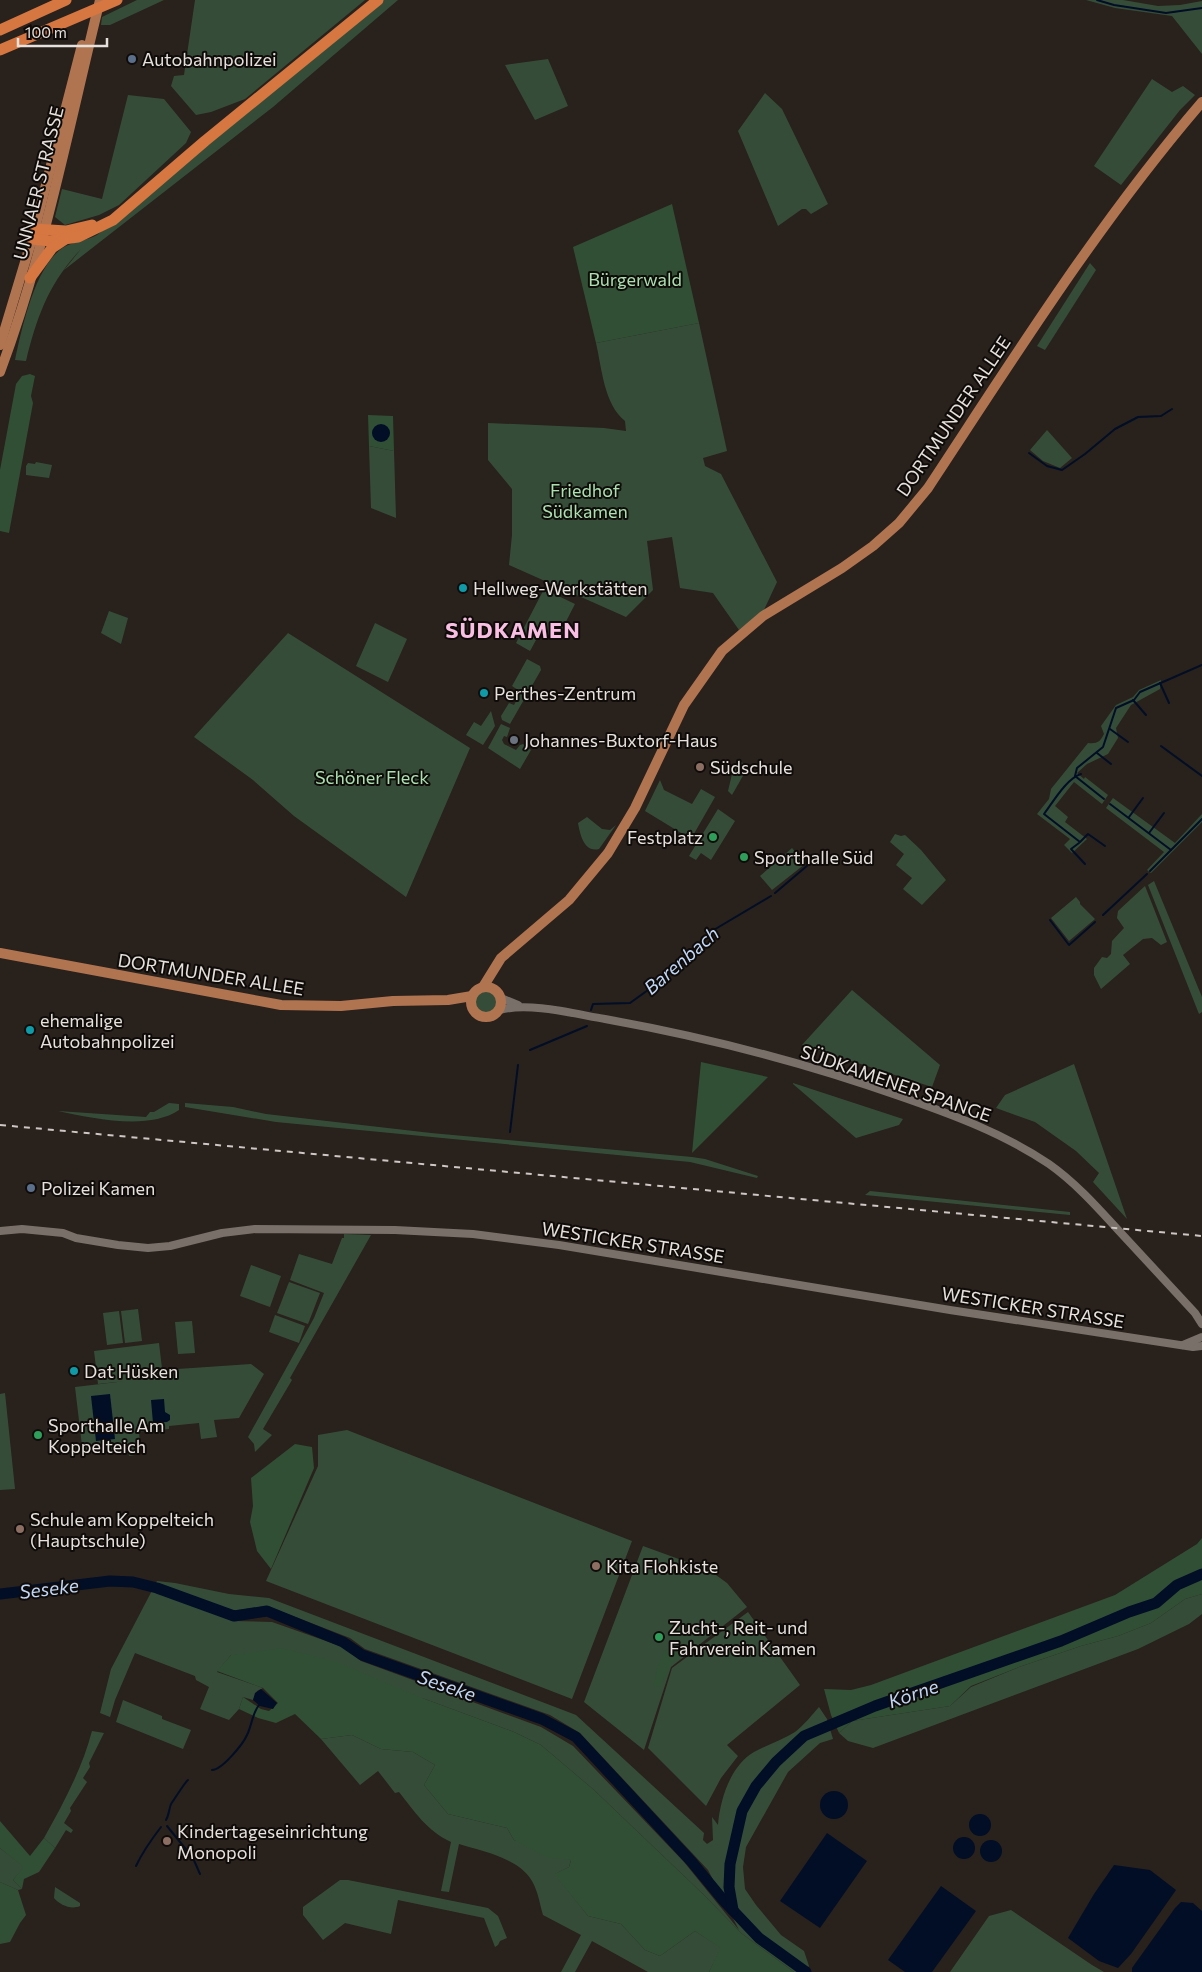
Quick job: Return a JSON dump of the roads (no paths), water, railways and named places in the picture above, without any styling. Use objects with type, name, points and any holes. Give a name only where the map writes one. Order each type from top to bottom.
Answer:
[{"type":"highway","points":[[0,30],[66,0]]},
{"type":"highway","points":[[38,235],[84,228],[102,222],[112,215],[202,136],[256,96],[371,0]]},
{"type":"highway","points":[[30,278],[52,248],[64,240],[92,232],[113,220],[205,141],[378,0]]},
{"type":"highway","points":[[0,50],[77,18],[109,1]]},
{"type":"highway","points":[[38,235],[64,240]]},
{"type":"main road","name":"UNNAER STRASSE","points":[[0,372],[30,278],[38,235],[93,0]]},
{"type":"main road","name":"UNNAER STRASSE","points":[[0,345],[38,235],[109,1]]},
{"type":"main road","name":"DORTMUNDER ALLEE","points":[[483,987],[507,953],[570,900],[608,853],[635,808],[684,705],[722,651],[763,616],[861,555],[887,534],[916,504],[1020,346],[1096,238],[1160,152],[1202,102]]},
{"type":"main road","name":"DORTMUNDER ALLEE","points":[[0,953],[281,1005],[325,1007],[393,1001],[472,1001]]},
{"type":"main road","points":[[494,989],[496,966]]},
{"type":"main road","points":[[483,987],[494,989],[501,998],[500,1010],[493,1016],[485,1018],[474,1012],[472,1001],[478,989],[483,987]]},
{"type":"street","points":[[501,998],[522,1007]]},
{"type":"street","points":[[500,1010],[522,1007]]},
{"type":"street","name":"SÜDKAMENER SPANGE","points":[[522,1007],[649,1027],[771,1056],[883,1090],[987,1130],[1044,1161],[1084,1194],[1198,1315],[1202,1324]]},
{"type":"street","name":"WESTICKER STRASSE","points":[[0,1231],[22,1229],[62,1233],[76,1238],[148,1248],[170,1246],[228,1232],[254,1229],[395,1230],[473,1234],[560,1245],[950,1310],[1193,1347],[1202,1346]]},
{"type":"street","points":[[1183,1345],[1202,1337]]},
{"type":"water","points":[[381,424],[387,427],[390,433],[387,439],[381,442],[375,439],[372,433],[375,427]]},
{"type":"water","points":[[110,1394],[115,1439],[96,1441],[91,1396]]},
{"type":"water","points":[[164,1399],[165,1412],[170,1415],[170,1420],[153,1423],[151,1400]]},
{"type":"water","points":[[261,1689],[277,1703],[273,1709],[260,1706],[253,1700],[255,1693]]},
{"type":"water","points":[[834,1791],[844,1795],[848,1805],[844,1815],[834,1819],[824,1815],[820,1805],[824,1795]]},
{"type":"water","points":[[980,1814],[988,1817],[991,1825],[988,1833],[980,1836],[972,1833],[969,1825],[972,1817]]},
{"type":"water","points":[[827,1833],[867,1861],[820,1928],[780,1901]]},
{"type":"water","points":[[964,1837],[972,1840],[975,1848],[972,1856],[964,1859],[956,1856],[953,1848],[956,1840]]},
{"type":"water","points":[[991,1840],[999,1843],[1002,1851],[999,1859],[991,1862],[983,1859],[980,1851],[983,1843]]},
{"type":"water","points":[[1114,1865],[1150,1870],[1176,1890],[1131,1954],[1118,1968],[1099,1961],[1068,1938]]},
{"type":"water","points":[[941,1886],[976,1911],[932,1972],[905,1972],[888,1960]]},
{"type":"water","points":[[1181,1902],[1193,1903],[1202,1911],[1202,1972],[1132,1972],[1132,1968]]},
{"type":"waterway","points":[[1097,0],[1114,5],[1166,13],[1202,8]]},
{"type":"waterway","name":"Barenbach","points":[[1029,453],[1047,466],[1062,470],[1115,429],[1138,417],[1161,416],[1172,409]]},
{"type":"waterway","points":[[1104,799],[1075,776],[1077,768],[1103,747],[1116,708],[1134,700],[1140,692],[1202,665]]},
{"type":"waterway","points":[[1160,683],[1169,703]]},
{"type":"waterway","points":[[1133,700],[1146,715]]},
{"type":"waterway","points":[[1110,729],[1128,742]]},
{"type":"waterway","points":[[1161,746],[1202,776]]},
{"type":"waterway","points":[[1097,753],[1111,764]]},
{"type":"waterway","points":[[1081,774],[1066,785],[1044,814],[1080,842],[1088,834],[1105,846]]},
{"type":"waterway","points":[[1129,817],[1143,798]]},
{"type":"waterway","points":[[1110,804],[1171,850],[1150,871]]},
{"type":"waterway","points":[[1149,833],[1164,813]]},
{"type":"waterway","points":[[1171,850],[1202,819]]},
{"type":"waterway","points":[[1079,843],[1071,849],[1085,864]]},
{"type":"waterway","name":"Barenbach","points":[[775,893],[808,865]]},
{"type":"waterway","points":[[1103,915],[1147,874]]},
{"type":"waterway","name":"Barenbach","points":[[591,1010],[593,1004],[630,1003],[662,980],[692,953],[712,931],[771,896]]},
{"type":"waterway","points":[[1050,920],[1069,945],[1095,922]]},
{"type":"waterway","name":"Barenbach","points":[[530,1050],[587,1026]]},
{"type":"waterway","name":"Barenbach","points":[[510,1132],[518,1065]]},
{"type":"waterway","name":"Körne","points":[[733,1910],[729,1887],[730,1864],[742,1811],[756,1786],[776,1762],[804,1736],[875,1706],[1061,1641],[1129,1612],[1156,1603],[1177,1585],[1202,1574]]},
{"type":"waterway","name":"Seseke","points":[[0,1594],[110,1581],[133,1582],[157,1588],[234,1616],[267,1611],[343,1642],[362,1655],[542,1719],[576,1737],[691,1861],[724,1901],[759,1938],[806,1972]]},
{"type":"waterway","points":[[212,1770],[221,1766],[241,1744],[247,1735],[259,1705]]},
{"type":"waterway","points":[[166,1820],[171,1804],[188,1780]]},
{"type":"waterway","points":[[167,1826],[193,1858],[200,1874]]},
{"type":"waterway","points":[[136,1866],[141,1855],[161,1827]]},
{"type":"railway","points":[[0,1125],[1202,1236]]},
{"type":"place","name":"Autobahnpolizei","points":[[132,59]]},
{"type":"place","name":"Hellweg-Werkstätten","points":[[463,588]]},
{"type":"place","name":"Perthes-Zentrum","points":[[484,693]]},
{"type":"place","name":"Johannes-Buxtorf-Haus","points":[[514,740]]},
{"type":"place","name":"Südschule","points":[[700,767]]},
{"type":"place","name":"Festplatz","points":[[713,837]]},
{"type":"place","name":"Sporthalle Süd","points":[[744,857]]},
{"type":"place","name":"ehemalige Autobahnpolizei","points":[[30,1030]]},
{"type":"place","name":"Polizei Kamen","points":[[31,1188]]},
{"type":"place","name":"Dat Hüsken","points":[[74,1371]]},
{"type":"place","name":"Sporthalle Am Koppelteich","points":[[38,1435]]},
{"type":"place","name":"Schule am Koppelteich (Hauptschule)","points":[[20,1529]]},
{"type":"place","name":"Kita Flohkiste","points":[[596,1566]]},
{"type":"place","name":"Zucht-, Reit- und Fahrverein Kamen","points":[[659,1637]]},
{"type":"place","name":"Kindertageseinrichtung Monopoli","points":[[167,1841]]},
{"type":"district","name":"SÜDKAMEN","points":[[513,629]]},
{"type":"park label","name":"Bürgerwald","points":[[635,279]]},
{"type":"park label","name":"Friedhof Südkamen","points":[[585,500]]},
{"type":"park label","name":"Schöner Fleck","points":[[372,777]]}]
